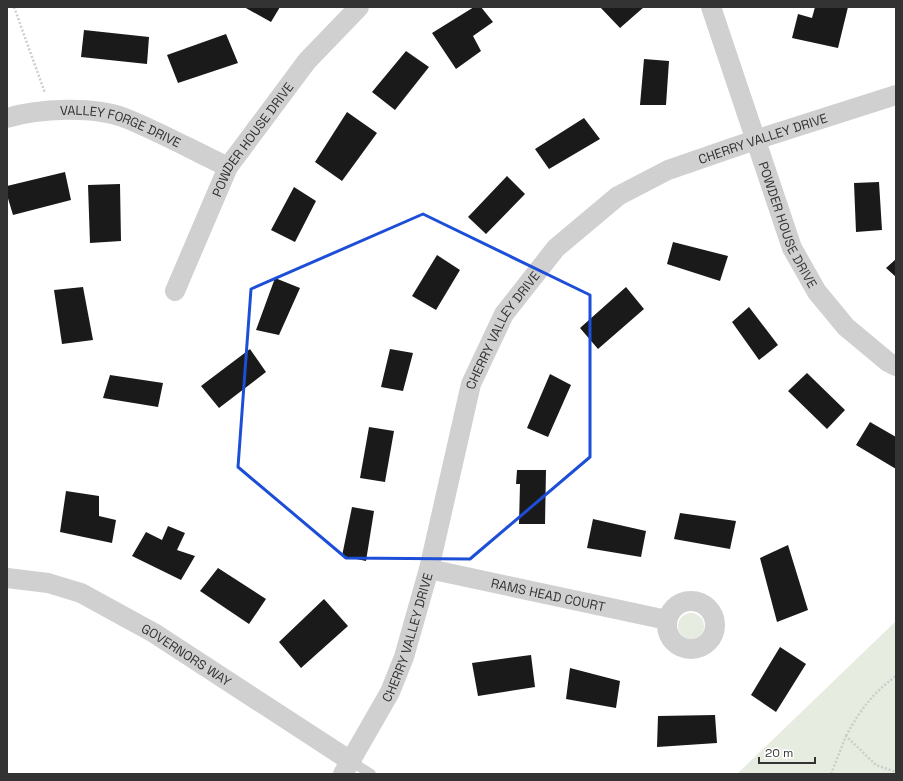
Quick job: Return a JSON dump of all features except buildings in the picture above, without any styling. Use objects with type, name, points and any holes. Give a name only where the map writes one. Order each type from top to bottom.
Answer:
[{"type":"street","name":"POWDER HOUSE DRIVE","points":[[175,291],[228,168],[307,61],[359,7]]},
{"type":"street","name":"POWDER HOUSE DRIVE","points":[[711,7],[792,248],[817,292],[846,327],[888,362],[896,366]]},
{"type":"street","name":"CHERRY VALLEY DRIVE","points":[[348,768],[390,692],[404,657],[429,568],[471,384],[504,314],[556,248],[618,196],[668,170],[755,140],[896,95]]},
{"type":"street","name":"VALLEY FORGE DRIVE","points":[[7,118],[50,111],[86,109],[124,118],[228,168]]},
{"type":"street","name":"RAMS HEAD COURT","points":[[429,568],[667,620]]},
{"type":"street","name":"GOVERNORS WAY","points":[[7,578],[48,583],[81,593],[154,634],[348,768]]},
{"type":"lane","points":[[348,768],[371,774]]},
{"type":"path","points":[[14,7],[25,33],[50,111]]},
{"type":"path","points":[[831,774],[846,736],[858,714],[878,690],[896,676]]},
{"type":"path","points":[[846,736],[876,765],[896,772]]},
{"type":"highlighted area","points":[[423,214],[590,295],[590,457],[470,559],[346,558],[238,467],[251,289]]},
{"type":"shaded area","points":[[691,613],[700,617],[704,626],[700,635],[691,639],[682,635],[678,626],[682,617]]},
{"type":"shaded area","points":[[896,621],[896,774],[737,774]]}]
